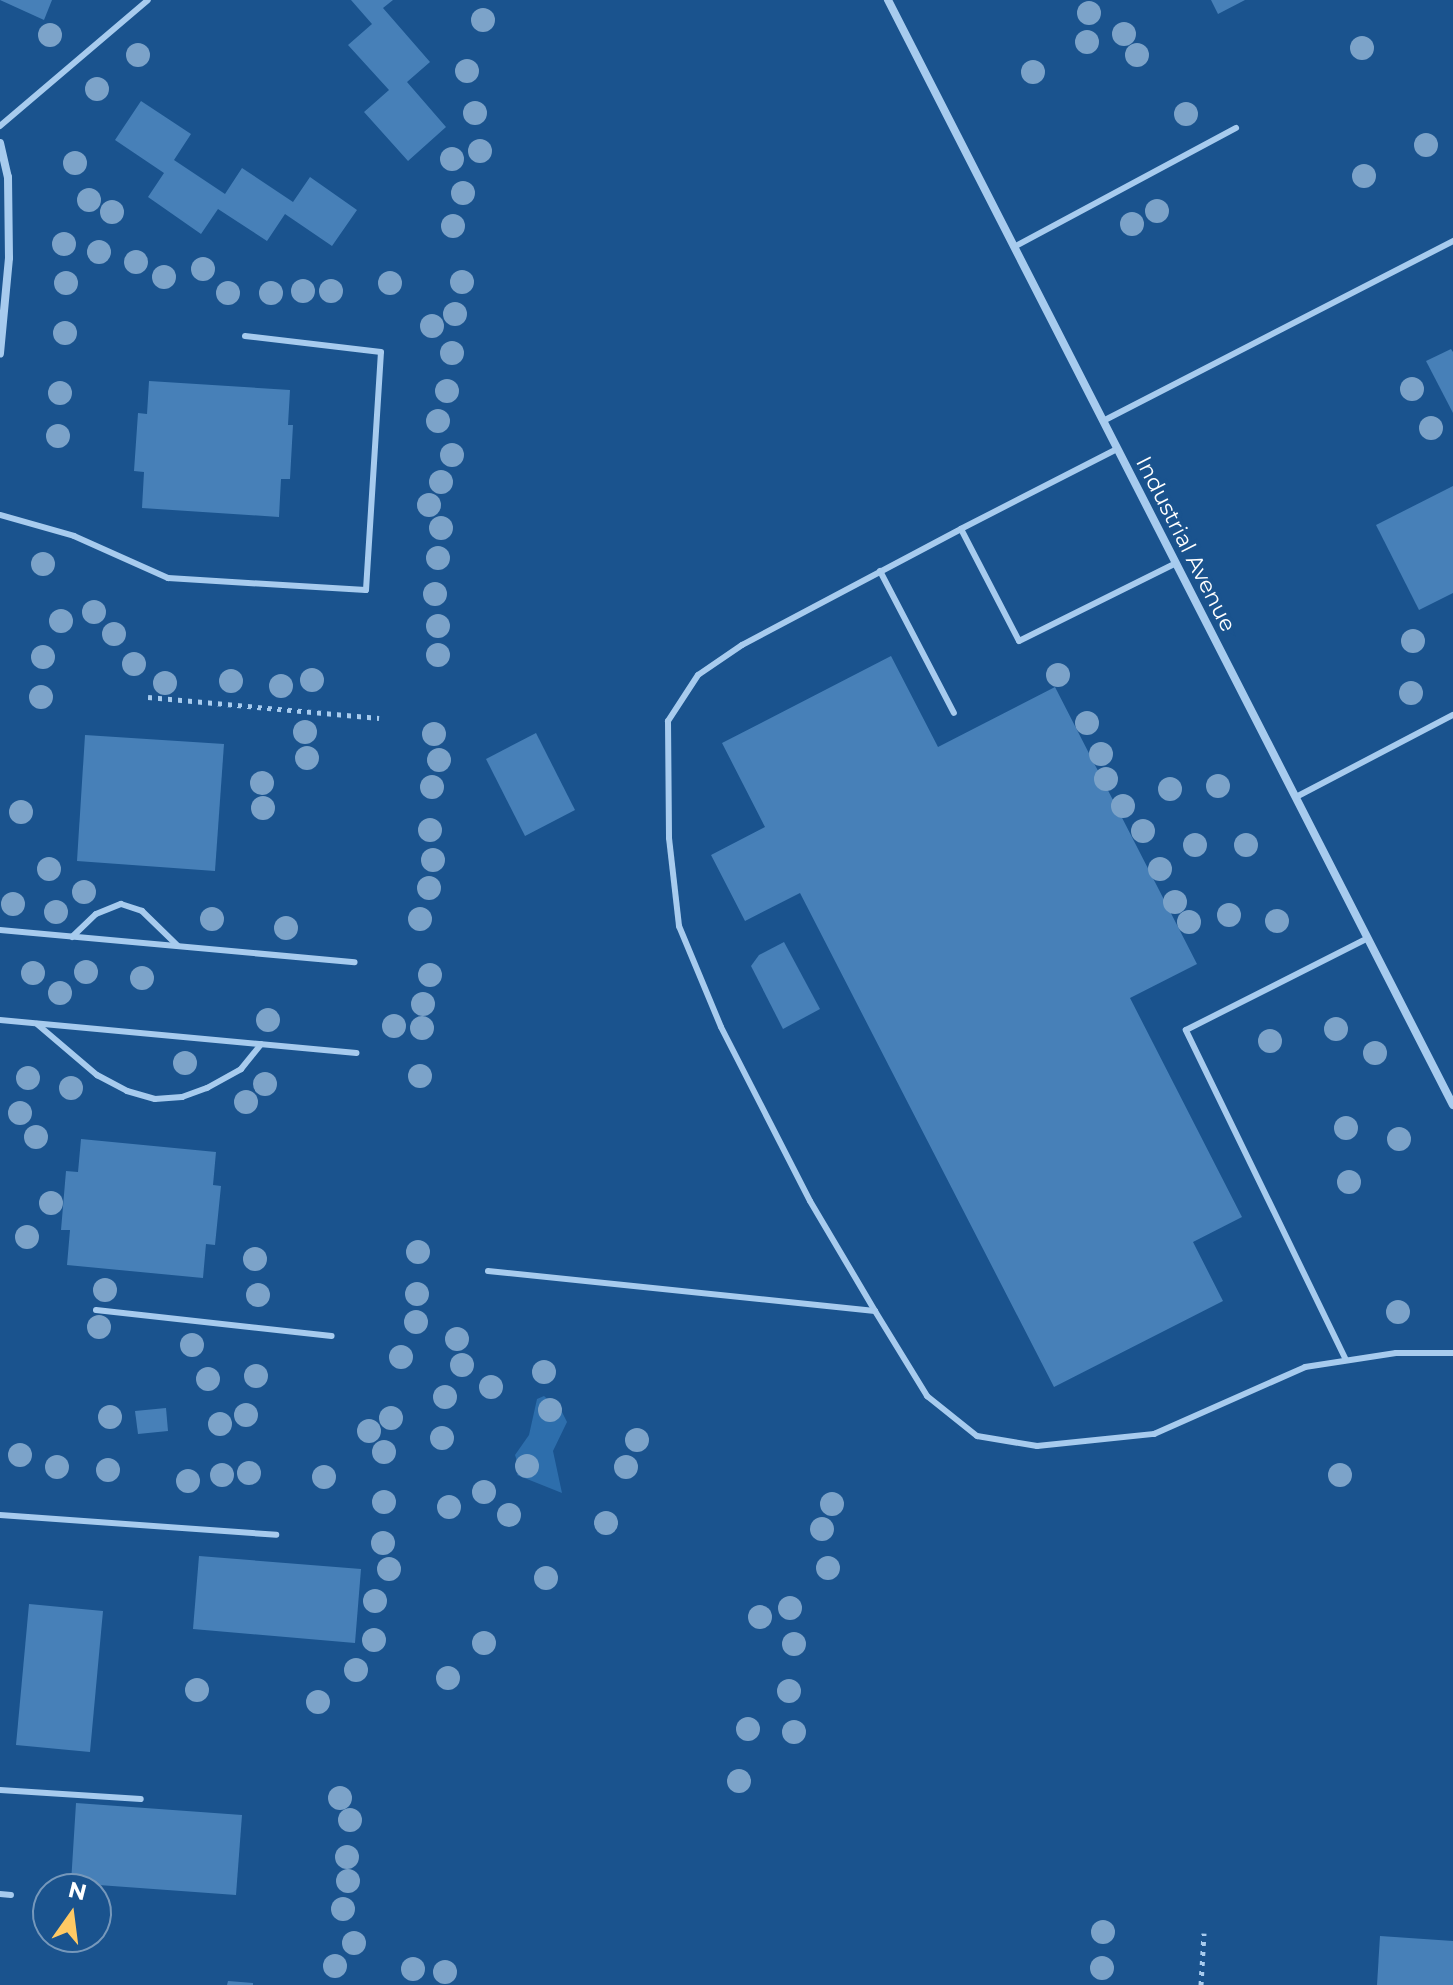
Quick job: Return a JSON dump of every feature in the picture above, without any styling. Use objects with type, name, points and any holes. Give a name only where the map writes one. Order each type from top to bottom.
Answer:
[{"type":"street","name":"Industrial Avenue","points":[[888,0],[1453,1105]]},
{"type":"street","points":[[0,143],[8,177],[9,258],[0,354]]},
{"type":"lane","points":[[0,126],[148,0]]},
{"type":"lane","points":[[1014,247],[1236,128]]},
{"type":"lane","points":[[1103,421],[1453,241]]},
{"type":"lane","points":[[0,515],[74,536],[168,578],[366,590],[381,352],[245,336]]},
{"type":"lane","points":[[1117,449],[742,645],[698,675],[668,721],[669,838],[679,926],[727,1040],[810,1201],[927,1396],[977,1436],[1037,1446],[1154,1434],[1305,1367],[1396,1353],[1453,1353]]},
{"type":"lane","points":[[961,529],[1019,641],[1176,563]]},
{"type":"lane","points":[[880,571],[954,713]]},
{"type":"lane","points":[[1296,797],[1453,715]]},
{"type":"lane","points":[[72,937],[96,914],[121,904],[142,911],[178,946]]},
{"type":"lane","points":[[0,930],[355,962]]},
{"type":"lane","points":[[1346,1360],[1186,1030],[1368,938]]},
{"type":"lane","points":[[0,1020],[356,1053]]},
{"type":"lane","points":[[37,1024],[97,1075],[127,1091],[155,1099],[182,1097],[207,1088],[241,1069],[261,1044]]},
{"type":"lane","points":[[488,1271],[875,1311]]},
{"type":"lane","points":[[96,1310],[332,1336]]},
{"type":"lane","points":[[0,1515],[276,1535]]},
{"type":"lane","points":[[0,1790],[141,1799]]},
{"type":"lane","points":[[0,1894],[11,1895]]},
{"type":"path","points":[[148,697],[379,718]]},
{"type":"path","points":[[1201,1985],[1204,1933]]},
{"type":"shaded area","points":[[544,1396],[562,1412],[567,1422],[553,1451],[562,1493],[517,1475],[520,1470],[515,1455],[529,1435],[537,1399]]},
{"type":"building","points":[[0,0],[52,0],[44,20]]},
{"type":"building","points":[[351,0],[393,0],[383,8],[430,62],[407,82],[446,127],[408,161],[364,112],[389,90],[348,45],[372,24]]},
{"type":"building","points":[[1211,0],[1245,0],[1218,14]]},
{"type":"building","points":[[141,101],[191,134],[174,160],[225,194],[242,168],[293,202],[310,177],[357,210],[332,246],[285,214],[267,241],[218,209],[201,234],[148,197],[164,173],[115,140]]},
{"type":"building","points":[[1451,349],[1453,352],[1453,413],[1426,361]]},
{"type":"building","points":[[149,381],[290,390],[288,425],[293,425],[290,479],[281,479],[279,517],[142,508],[144,472],[134,471],[138,413],[147,414]]},
{"type":"building","points":[[1453,486],[1453,593],[1419,610],[1376,525]]},
{"type":"building","points":[[891,656],[938,747],[1055,687],[1197,964],[1130,998],[1242,1217],[1193,1242],[1223,1301],[1054,1387],[800,893],[745,921],[711,855],[765,827],[722,743]]},
{"type":"building","points":[[536,733],[575,810],[525,836],[486,759]]},
{"type":"building","points":[[85,735],[224,744],[215,871],[77,861]]},
{"type":"building","points":[[784,942],[820,1009],[783,1029],[751,966],[759,955]]},
{"type":"building","points":[[81,1139],[216,1152],[213,1185],[221,1186],[215,1245],[206,1244],[203,1278],[67,1265],[70,1230],[61,1230],[66,1171],[78,1172]]},
{"type":"building","points":[[166,1408],[168,1431],[138,1434],[135,1411]]},
{"type":"building","points":[[199,1556],[361,1569],[355,1643],[193,1629]]},
{"type":"building","points":[[29,1604],[103,1611],[90,1752],[16,1745]]},
{"type":"building","points":[[76,1803],[242,1815],[236,1895],[112,1886],[112,1873],[72,1873]]},
{"type":"building","points":[[1380,1936],[1453,1941],[1453,1985],[1377,1985]]},
{"type":"building","points":[[228,1981],[253,1983],[253,1985],[227,1985]]}]
